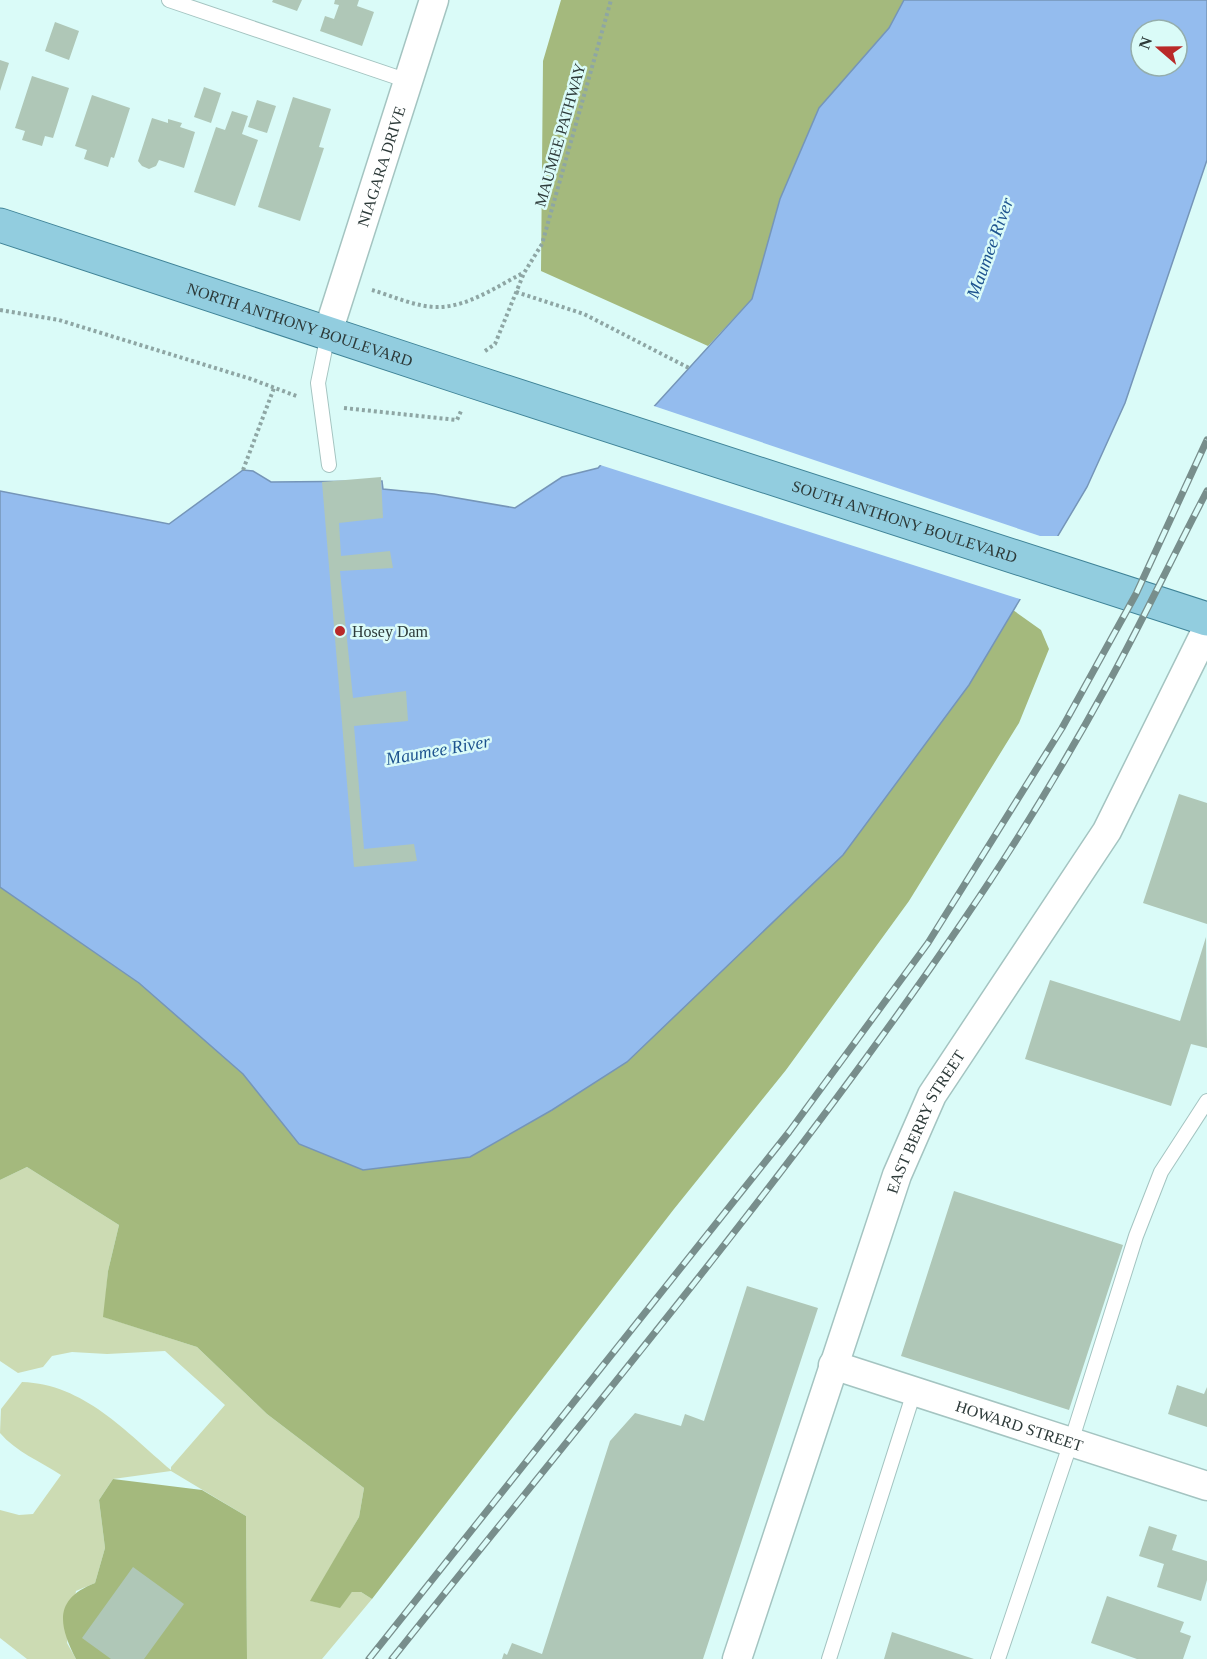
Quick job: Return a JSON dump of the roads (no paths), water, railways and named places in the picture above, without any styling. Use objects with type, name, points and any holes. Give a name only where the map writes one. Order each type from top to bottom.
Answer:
[{"type":"main road","name":"NORTH ANTHONY BOULEVARD","points":[[0,225],[602,423]]},
{"type":"main road","name":"SOUTH ANTHONY BOULEVARD","points":[[602,423],[1207,619]]},
{"type":"street","name":"NIAGARA DRIVE","points":[[328,332],[434,0]]},
{"type":"street","name":"EAST BERRY STREET","points":[[737,1659],[832,1365],[897,1175],[932,1095],[1107,831],[1207,629]]},
{"type":"street","name":"HOWARD STREET","points":[[832,1365],[1207,1486]]},
{"type":"lane","points":[[169,0],[408,81]]},
{"type":"lane","points":[[328,332],[318,383],[329,465]]},
{"type":"lane","points":[[998,1659],[1071,1442],[1136,1236],[1161,1172],[1207,1101]]},
{"type":"lane","points":[[829,1659],[914,1392]]},
{"type":"water","name":"Maumee River","points":[[904,0],[1207,0],[1207,160],[1125,403],[1087,487],[969,685],[843,855],[627,1062],[552,1110],[470,1157],[363,1170],[299,1144],[243,1074],[139,983],[0,887],[0,491],[169,524],[243,470],[253,471],[271,482],[382,481],[383,489],[434,494],[515,508],[562,477],[598,468],[752,299],[780,199],[819,108],[889,28]]},
{"type":"railway","points":[[369,1659],[789,1132],[928,943],[1062,728],[1136,594],[1207,440]]},
{"type":"railway","points":[[392,1659],[757,1203],[896,1017],[963,921],[1021,833],[1092,713],[1207,491]]},
{"type":"place","name":"Hosey Dam","points":[[340,631]]}]
